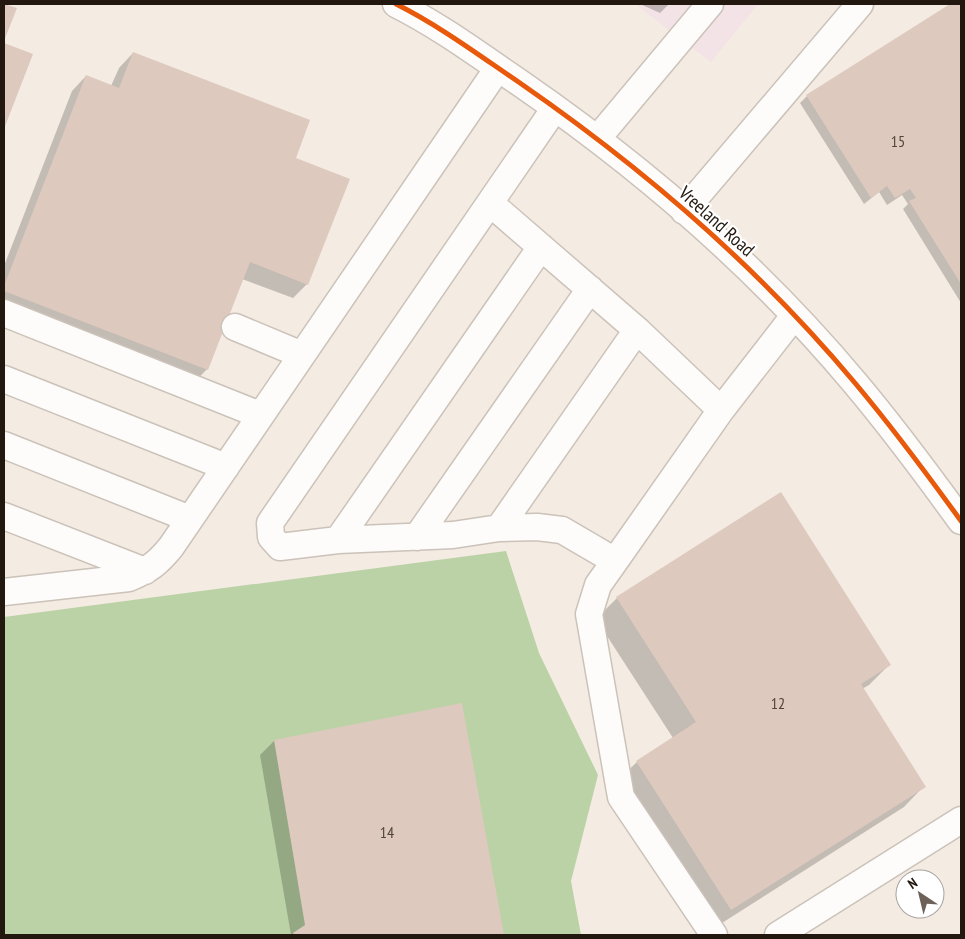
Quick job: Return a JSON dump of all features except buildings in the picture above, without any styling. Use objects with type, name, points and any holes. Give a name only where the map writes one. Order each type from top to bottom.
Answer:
[{"type":"street","name":"Vreeland Road","points":[[396,4],[465,45],[555,108],[644,175],[721,243],[794,316],[860,389],[909,450],[961,521]]},
{"type":"street","points":[[597,139],[710,4]]},
{"type":"street","points":[[684,211],[860,4]]},
{"type":"street","points":[[8,589],[129,578],[146,571],[159,562],[498,68]]},
{"type":"street","points":[[555,108],[270,523],[271,538],[280,547],[338,540],[453,535],[499,528],[537,527],[562,530],[615,561]]},
{"type":"street","points":[[490,203],[637,330],[721,410]]},
{"type":"street","points":[[338,540],[541,247]]},
{"type":"street","points":[[417,537],[590,289]]},
{"type":"street","points":[[4,313],[260,415]]},
{"type":"street","points":[[714,935],[621,797],[589,614],[598,585],[721,410],[794,316]]},
{"type":"street","points":[[235,326],[302,355]]},
{"type":"street","points":[[499,528],[637,330]]},
{"type":"street","points":[[4,379],[226,467]]},
{"type":"street","points":[[4,445],[190,519]]},
{"type":"street","points":[[4,516],[146,571]]},
{"type":"street","points":[[778,935],[961,820]]},
{"type":"shaded area","points":[[635,4],[758,4],[711,62]]},
{"type":"green space","points":[[506,551],[539,653],[598,775],[571,881],[581,935],[4,935],[4,617]]},
{"type":"cycle path","points":[[396,4],[460,42],[566,116],[655,185],[698,222],[779,300],[855,383],[961,521]]}]
